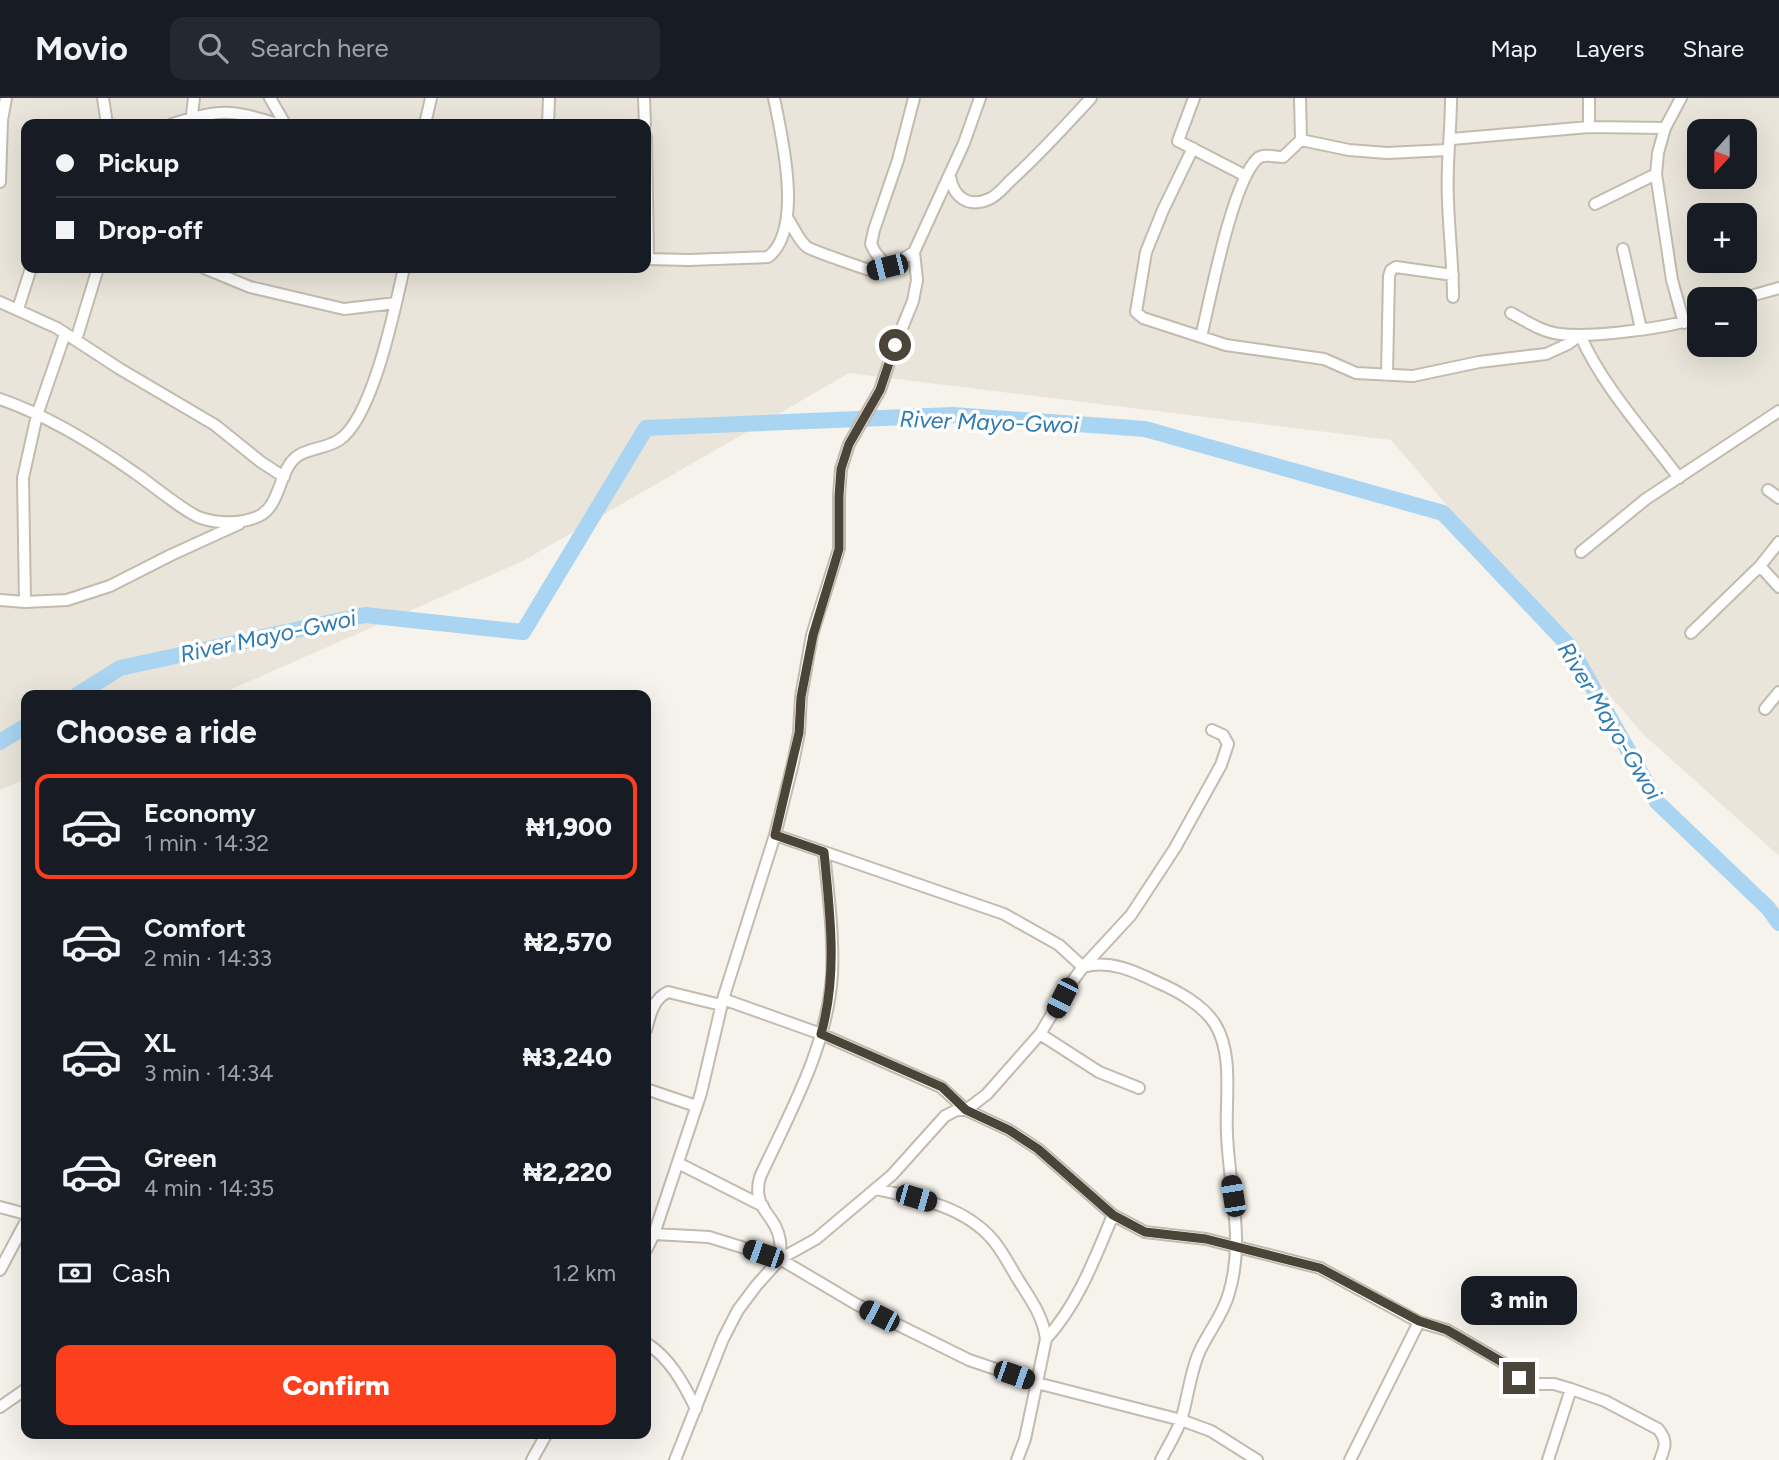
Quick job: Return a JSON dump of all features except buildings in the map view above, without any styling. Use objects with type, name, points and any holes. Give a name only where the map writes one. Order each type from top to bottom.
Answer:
[{"type":"street","points":[[0,182],[2,120],[6,98]]},
{"type":"street","points":[[103,98],[106,119]]},
{"type":"street","points":[[191,119],[194,98]]},
{"type":"street","points":[[271,98],[282,119]]},
{"type":"street","points":[[426,119],[431,98]]},
{"type":"street","points":[[548,98],[548,119]]},
{"type":"street","points":[[644,98],[645,119]]},
{"type":"street","points":[[651,259],[768,257],[776,251],[782,241],[788,219],[784,147],[774,98]]},
{"type":"street","points":[[887,267],[874,252],[872,237],[898,160],[914,98]]},
{"type":"street","points":[[651,1233],[696,1107],[722,1002],[775,835],[799,733],[801,697],[813,635],[839,549],[841,469],[849,444],[880,390],[913,301],[917,280],[914,252],[950,177],[980,98]]},
{"type":"street","points":[[950,177],[952,190],[961,200],[975,203],[992,198],[1033,161],[1091,98]]},
{"type":"street","points":[[1194,98],[1177,137],[1178,141],[1245,176]]},
{"type":"street","points":[[1201,337],[1227,230],[1245,176],[1257,159],[1264,155],[1283,157],[1301,140],[1300,98]]},
{"type":"street","points":[[1451,98],[1448,201],[1452,297]]},
{"type":"street","points":[[1589,98],[1589,127]]},
{"type":"street","points":[[1681,98],[1665,128],[1656,174],[1672,281],[1684,323]]},
{"type":"street","points":[[197,119],[222,111],[261,119]]},
{"type":"street","points":[[1301,140],[1349,150],[1387,153],[1589,127],[1665,128]]},
{"type":"street","points":[[1193,148],[1146,252],[1136,312],[1143,318],[1248,349],[1306,355],[1324,359],[1356,373],[1387,375],[1413,376],[1479,362],[1546,354],[1580,335]]},
{"type":"street","points":[[1595,204],[1656,174]]},
{"type":"street","points":[[788,219],[805,246],[817,253],[845,260],[871,271],[887,267],[914,252]]},
{"type":"street","points":[[1623,249],[1641,328]]},
{"type":"street","points":[[1387,375],[1391,270],[1396,267],[1453,275]]},
{"type":"street","points":[[18,309],[29,273]]},
{"type":"street","points":[[76,340],[96,273]]},
{"type":"street","points":[[216,273],[250,287],[344,309],[396,303]]},
{"type":"street","points":[[0,600],[67,600],[110,586],[171,555],[262,515],[272,503],[291,463],[300,454],[321,449],[341,439],[354,424],[388,341],[403,273]]},
{"type":"street","points":[[1757,294],[1779,288]]},
{"type":"street","points":[[0,302],[47,322],[215,425],[284,477]]},
{"type":"street","points":[[1511,313],[1541,329],[1559,334],[1580,335],[1687,322]]},
{"type":"street","points":[[25,602],[23,478],[37,415],[65,334]]},
{"type":"street","points":[[1580,335],[1608,384],[1679,478]]},
{"type":"street","points":[[0,399],[87,440],[199,518],[221,522],[245,521]]},
{"type":"street","points":[[1581,552],[1614,523],[1779,411]]},
{"type":"street","points":[[1768,490],[1779,498]]},
{"type":"street","points":[[1691,633],[1760,566],[1779,542]]},
{"type":"street","points":[[1760,566],[1779,587]]},
{"type":"street","points":[[1765,709],[1779,692]]},
{"type":"street","points":[[675,1460],[723,1339],[738,1310],[780,1259],[816,1239],[876,1189],[945,1116],[957,1110],[966,1110],[987,1094],[1040,1034],[1083,967],[1131,915],[1175,848],[1221,765],[1228,744],[1223,735],[1212,730]]},
{"type":"street","points":[[775,835],[1004,914],[1059,944],[1083,967]]},
{"type":"street","points":[[780,1259],[780,1241],[774,1224],[758,1198],[757,1190],[760,1177],[811,1067],[827,1012],[833,954],[824,852]]},
{"type":"street","points":[[1083,967],[1093,964],[1126,968],[1171,988],[1214,1022],[1223,1044],[1230,1177],[1236,1216],[1236,1248],[1230,1292],[1219,1319],[1206,1337],[1197,1357],[1181,1420],[1161,1460]]},
{"type":"street","points":[[651,1013],[660,995],[668,992],[722,1002],[821,1034],[942,1087],[966,1110],[1009,1130],[1038,1149],[1113,1215],[1145,1232],[1206,1239],[1320,1268],[1419,1321],[1447,1330],[1502,1362],[1519,1378],[1536,1384],[1554,1384],[1605,1401],[1658,1429],[1664,1437],[1665,1445],[1660,1460]]},
{"type":"street","points":[[1040,1034],[1099,1072],[1139,1088]]},
{"type":"street","points":[[651,1091],[696,1107]]},
{"type":"street","points":[[678,1163],[763,1206]]},
{"type":"street","points":[[876,1189],[941,1205],[972,1220],[993,1240],[1038,1310],[1044,1323],[1046,1339],[1025,1439],[1017,1460]]},
{"type":"street","points":[[0,1207],[21,1213]]},
{"type":"street","points":[[1046,1339],[1067,1313],[1093,1264],[1113,1215]]},
{"type":"street","points":[[0,1270],[21,1230]]},
{"type":"street","points":[[651,1236],[709,1237],[780,1259],[856,1304],[969,1360],[1037,1383],[1181,1420],[1211,1431],[1257,1460]]},
{"type":"street","points":[[1350,1460],[1419,1321]]},
{"type":"street","points":[[651,1348],[669,1364],[685,1386],[696,1409]]},
{"type":"street","points":[[1548,1460],[1572,1389]]},
{"type":"street","points":[[0,1407],[21,1393]]},
{"type":"street","points":[[532,1460],[544,1439]]},
{"type":"shaded area","points":[[0,98],[1779,98],[1779,856],[1643,734],[1391,440],[849,373],[521,562],[229,690],[21,690],[21,781],[0,790]]},
{"type":"waterway","name":"River Mayo-Gwoi","points":[[85,690],[120,668],[365,615],[523,632],[646,428],[953,415],[1145,429],[1443,513],[1570,647],[1657,802],[1768,908],[1779,923]]},
{"type":"waterway","name":"River Mayo-Gwoi","points":[[0,742],[21,729]]},
{"type":"route","points":[[895,345],[880,390],[849,444],[841,469],[839,549],[813,635],[801,697],[799,733],[775,835],[824,852],[833,954],[827,1012],[821,1034],[942,1087],[966,1110],[1009,1130],[1038,1149],[1113,1215],[1145,1232],[1206,1239],[1320,1268],[1419,1321],[1447,1330],[1502,1362],[1519,1378]]}]
